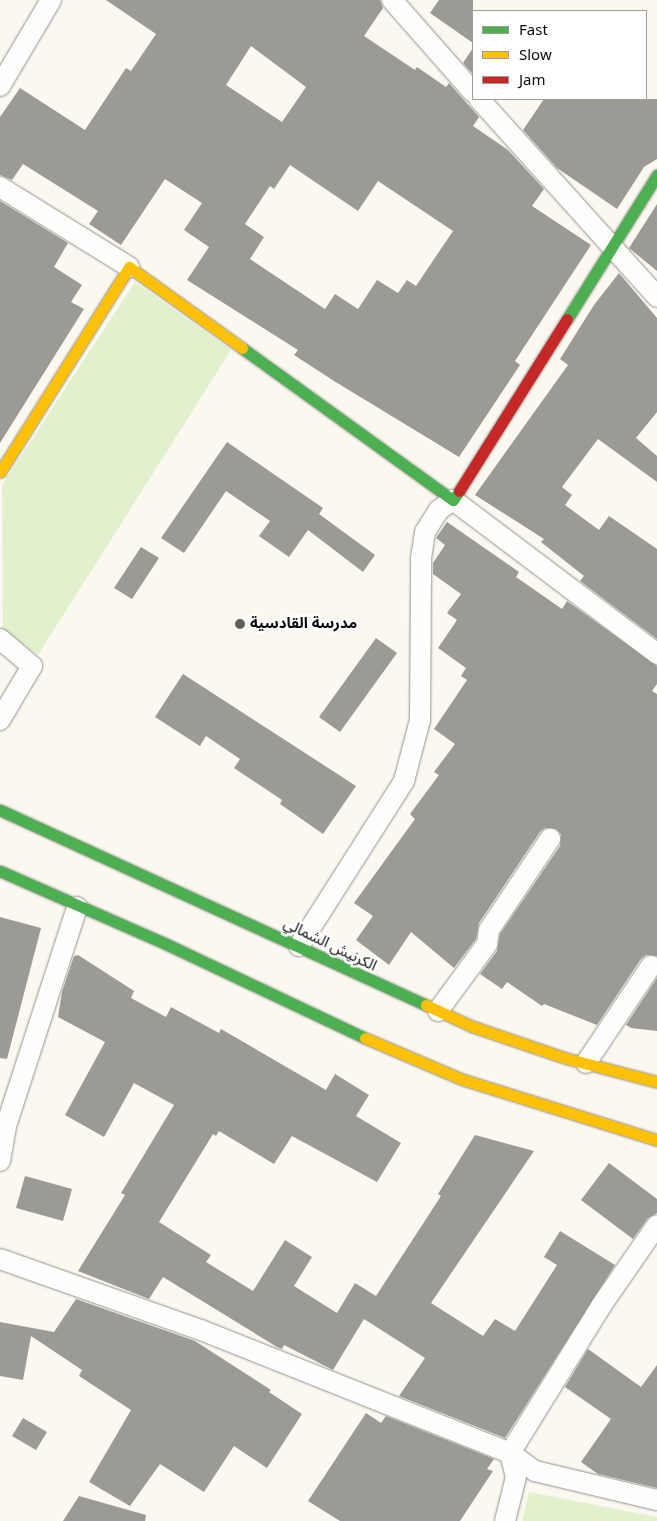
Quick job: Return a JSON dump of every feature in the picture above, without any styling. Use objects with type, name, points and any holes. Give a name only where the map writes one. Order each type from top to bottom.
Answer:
[{"type":"main road","points":[[0,472],[129,267],[453,500],[657,175]]},
{"type":"main road","name":"الكرنيش الشمالي","points":[[0,810],[472,1026],[586,1063],[657,1082]]},
{"type":"main road","points":[[0,871],[77,907],[164,943],[365,1038],[461,1079],[657,1140]]},
{"type":"street","points":[[0,86],[51,0]]},
{"type":"street","points":[[392,0],[472,91]]},
{"type":"street","points":[[480,100],[657,297]]},
{"type":"street","points":[[0,187],[129,267]]},
{"type":"street","points":[[299,946],[404,780],[420,720],[421,558],[425,532],[439,510],[453,500],[657,654]]},
{"type":"street","points":[[0,639],[32,666],[0,720]]},
{"type":"street","points":[[438,1011],[487,944],[489,930],[550,839]]},
{"type":"street","points":[[0,1161],[7,1123],[77,907]]},
{"type":"street","points":[[586,1063],[651,966]]},
{"type":"street","points":[[506,1521],[516,1477],[510,1453],[600,1306],[657,1225]]},
{"type":"street","points":[[0,1260],[201,1330],[510,1453],[535,1471],[657,1500]]},
{"type":"green space","points":[[135,282],[231,350],[38,655],[3,630],[2,485]]},
{"type":"green space","points":[[529,1492],[657,1517],[657,1521],[522,1521]]},
{"type":"building","points":[[106,0],[380,0],[383,8],[364,36],[415,70],[417,67],[446,87],[449,83],[479,117],[473,126],[508,150],[544,189],[532,206],[591,245],[515,361],[520,365],[459,457],[294,355],[298,350],[187,280],[209,247],[184,230],[202,203],[165,179],[121,245],[89,224],[98,211],[23,164],[12,180],[0,175],[0,117],[20,88],[85,130],[126,68],[131,71],[156,34]],"holes":[[[251,46],[306,87],[282,122],[226,85]],[[290,165],[358,211],[378,181],[453,231],[416,286],[407,280],[398,293],[377,280],[358,309],[335,294],[325,309],[250,259],[264,237],[245,224],[270,186],[274,189]]]},
{"type":"building","points":[[439,0],[473,0],[472,42],[430,13]]},
{"type":"building","points":[[472,50],[472,73],[463,63]]},
{"type":"building","points":[[657,99],[657,159],[644,167],[617,209],[557,168],[523,130],[543,100]]},
{"type":"building","points":[[0,201],[68,243],[54,267],[82,285],[71,302],[84,309],[0,443]]},
{"type":"building","points":[[657,204],[657,271],[629,248]]},
{"type":"building","points":[[619,273],[657,318],[657,412],[636,438],[657,456],[657,482],[598,439],[562,487],[572,495],[565,505],[599,530],[609,516],[657,549],[657,639],[580,581],[584,576],[541,542],[544,539],[475,495],[568,365],[560,359],[594,305]]},
{"type":"building","points":[[227,442],[323,508],[319,514],[375,555],[363,572],[308,530],[289,557],[259,536],[270,521],[226,491],[184,553],[161,538]]},
{"type":"building","points":[[447,522],[519,572],[516,577],[562,609],[567,601],[657,666],[657,684],[652,691],[657,694],[657,956],[646,955],[641,959],[597,1025],[544,1004],[542,1006],[507,982],[502,989],[480,974],[497,951],[500,934],[560,846],[561,834],[556,829],[545,828],[540,832],[479,923],[476,939],[454,968],[411,932],[389,965],[356,940],[373,916],[354,903],[415,819],[410,814],[439,775],[434,772],[455,744],[434,729],[467,680],[461,676],[466,668],[438,648],[457,620],[447,613],[461,594],[433,574],[433,563],[445,545],[436,538]]},
{"type":"building","points":[[141,547],[159,558],[132,599],[114,588]]},
{"type":"building","name":"مدرسة القادسية","points":[[376,638],[397,653],[340,732],[319,717]]},
{"type":"building","points":[[183,674],[356,786],[323,834],[280,804],[282,800],[234,768],[240,759],[206,736],[200,746],[155,717]]},
{"type":"building","points":[[0,917],[41,928],[7,1059],[0,1058]]},
{"type":"building","points":[[78,955],[134,991],[131,998],[166,1017],[171,1007],[219,1033],[221,1029],[326,1090],[335,1074],[369,1095],[356,1116],[401,1143],[377,1182],[292,1136],[274,1164],[219,1131],[216,1136],[213,1134],[159,1222],[211,1255],[206,1262],[253,1291],[285,1240],[312,1257],[294,1286],[337,1313],[355,1283],[376,1296],[441,1196],[438,1194],[475,1135],[534,1151],[431,1303],[483,1336],[495,1319],[515,1331],[557,1265],[544,1257],[560,1231],[615,1265],[505,1438],[399,1396],[425,1358],[364,1319],[333,1370],[284,1345],[282,1349],[277,1347],[163,1277],[149,1299],[78,1271],[125,1195],[121,1193],[174,1105],[134,1083],[104,1137],[65,1115],[105,1042],[58,1017],[62,992],[74,956]]},
{"type":"building","points":[[657,978],[657,1031],[631,1028],[626,1025]]},
{"type":"building","points":[[609,1163],[657,1199],[657,1213],[648,1218],[633,1239],[581,1200]]},
{"type":"building","points":[[25,1176],[72,1189],[63,1221],[16,1208]]},
{"type":"building","points":[[76,1299],[195,1341],[271,1390],[269,1392],[302,1414],[267,1468],[234,1446],[204,1492],[160,1464],[130,1506],[89,1482],[131,1410],[79,1376],[82,1370],[31,1336],[23,1380],[0,1376],[0,1322],[54,1332]]},
{"type":"building","points":[[588,1349],[641,1387],[657,1365],[657,1488],[598,1474],[581,1462],[611,1419],[565,1387]]},
{"type":"building","points":[[366,1413],[381,1423],[386,1416],[494,1459],[487,1469],[493,1471],[460,1521],[340,1521],[308,1501]]},
{"type":"building","points":[[23,1418],[47,1432],[36,1450],[12,1436]]},
{"type":"building","points":[[79,1496],[146,1515],[145,1521],[63,1521]]},
{"type":"traffic: fast","points":[[567,319],[657,175]]},
{"type":"traffic: fast","points":[[242,348],[453,500],[459,491]]},
{"type":"traffic: fast","points":[[0,810],[426,1005]]},
{"type":"traffic: fast","points":[[0,871],[164,943],[365,1038]]},
{"type":"traffic: slow","points":[[0,472],[129,267],[242,348]]},
{"type":"traffic: slow","points":[[426,1005],[471,1026],[565,1058],[657,1082]]},
{"type":"traffic: slow","points":[[365,1038],[461,1079],[657,1140]]},
{"type":"traffic: jam","points":[[459,491],[567,319]]},
{"type":"place","name":"مدرسة القادسية","points":[[240,624]]}]
